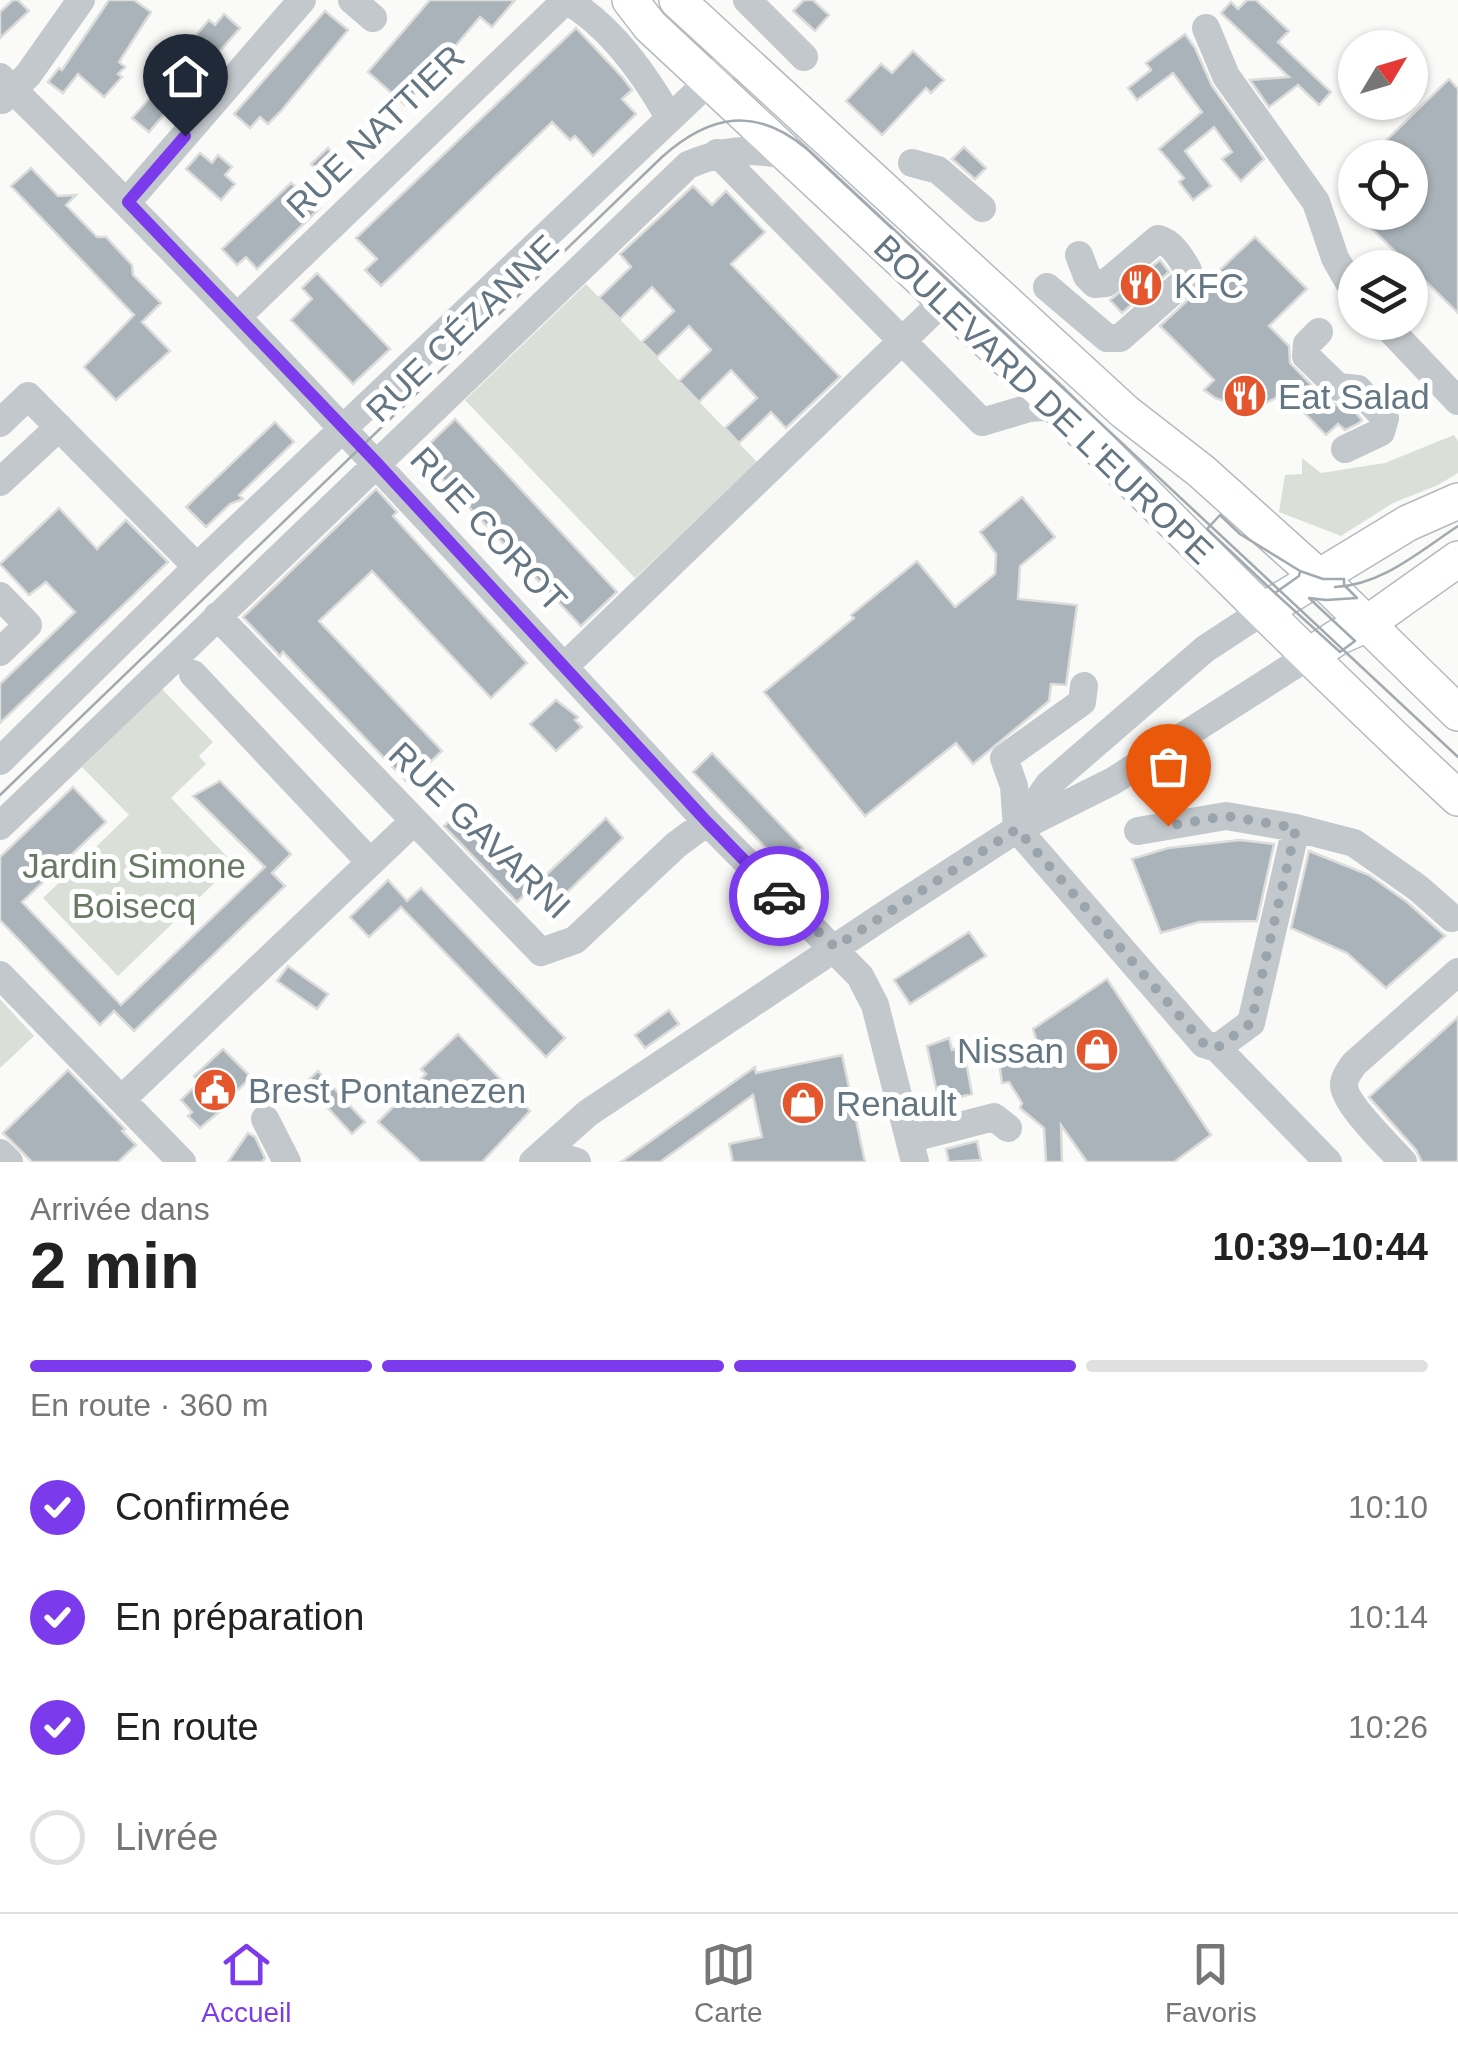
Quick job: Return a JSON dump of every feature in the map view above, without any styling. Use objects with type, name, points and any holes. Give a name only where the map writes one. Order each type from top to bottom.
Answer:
[{"type":"main road","name":"BOULEVARD DE L'EUROPE","points":[[630,0],[650,26],[1057,406],[1187,538],[1458,798]]},
{"type":"main road","name":"BOULEVARD DE L'EUROPE","points":[[677,0],[1125,412],[1201,471],[1320,578],[1458,714]]},
{"type":"main road","points":[[1263,611],[1408,524],[1458,502]]},
{"type":"main road","points":[[1310,656],[1338,637],[1366,625],[1458,558]]},
{"type":"street","points":[[4,90],[28,75],[82,0]]},
{"type":"street","points":[[128,202],[302,0]]},
{"type":"street","points":[[566,0],[584,10],[645,74],[670,117]]},
{"type":"street","name":"RUE NATTIER","points":[[238,317],[566,0]]},
{"type":"street","points":[[747,0],[804,57]]},
{"type":"street","points":[[1206,28],[1226,76],[1316,202],[1338,263]]},
{"type":"street","name":"RUE CÉZANNE","points":[[0,760],[197,566],[736,57]]},
{"type":"street","name":"RUE COROT","points":[[4,90],[128,202],[376,462],[707,822]]},
{"type":"street","name":"RUE CÉZANNE","points":[[0,826],[688,165],[717,153],[746,148],[786,155]]},
{"type":"street","points":[[717,153],[982,422],[1029,408],[1057,406]]},
{"type":"street","points":[[912,163],[938,170],[982,208]]},
{"type":"street","points":[[1047,287],[1106,338],[1120,338],[1187,279],[1188,270],[1182,260],[1166,240],[1158,238],[1106,283],[1096,284],[1087,276],[1080,255]]},
{"type":"street","points":[[564,666],[930,316],[942,298]]},
{"type":"street","points":[[1319,332],[1307,344],[1306,356],[1338,387],[1358,389],[1385,418],[1381,432],[1345,450]]},
{"type":"street","points":[[1400,340],[1458,401]]},
{"type":"street","points":[[0,423],[28,396],[197,566]]},
{"type":"street","points":[[0,482],[58,427]]},
{"type":"street","points":[[0,596],[28,624],[0,652]]},
{"type":"street","points":[[1017,829],[1049,784],[1205,649],[1263,611]]},
{"type":"street","name":"RUE GAVARNI","points":[[217,616],[541,952],[576,940],[676,845],[707,822]]},
{"type":"street","points":[[539,1157],[588,1113],[835,947],[1017,829],[1114,781],[1310,656]]},
{"type":"street","points":[[192,674],[370,862]]},
{"type":"street","points":[[1084,686],[1082,702],[1004,758],[1014,786],[1017,829],[1204,1044],[1217,1048],[1328,1162]]},
{"type":"street","points":[[1138,831],[1226,816],[1354,843],[1418,888],[1452,918]]},
{"type":"street","points":[[122,1099],[414,821]]},
{"type":"street","points":[[707,822],[860,976],[874,1005],[912,1150],[994,1117],[1008,1128]]},
{"type":"street","points":[[1217,1048],[1251,1023],[1296,828]]},
{"type":"street","points":[[1392,1158],[1350,1101],[1344,1088],[1346,1075],[1458,972]]},
{"type":"street","points":[[0,975],[182,1162]]},
{"type":"street","points":[[266,1119],[287,1162]]},
{"type":"street","points":[[0,1153],[8,1162]]},
{"type":"street","points":[[539,1157],[576,1162]]},
{"type":"green space","points":[[586,284],[757,462],[635,578],[465,400]]},
{"type":"green space","points":[[1454,435],[1458,441],[1458,473],[1393,503],[1341,536],[1279,512],[1285,475],[1302,474],[1302,458],[1321,473],[1385,463]]},
{"type":"green space","name":"Jardin Simone Boisecq","points":[[162,689],[213,742],[199,756],[206,764],[171,798],[234,864],[118,976],[43,898],[129,815],[82,767]]},
{"type":"green space","points":[[0,999],[34,1036],[0,1068]]},
{"type":"building","points":[[13,0],[29,11],[0,38],[0,12]]},
{"type":"building","points":[[109,0],[134,0],[151,12],[119,62],[125,67],[118,74],[122,77],[104,97],[78,74],[63,93],[48,82],[59,68],[62,70]]},
{"type":"building","points":[[430,0],[515,0],[492,27],[480,17],[405,105],[368,72]]},
{"type":"building","points":[[804,0],[813,0],[829,15],[815,31],[793,11]]},
{"type":"building","points":[[1247,0],[1256,0],[1289,31],[1278,42],[1331,92],[1319,105],[1298,85],[1269,107],[1250,80],[1289,77],[1221,13],[1231,2],[1238,9]]},
{"type":"building","points":[[325,11],[348,30],[268,124],[260,117],[250,128],[234,114]]},
{"type":"building","points":[[224,14],[240,28],[149,132],[132,118],[164,82],[158,78],[209,20],[215,25]]},
{"type":"building","points":[[576,28],[632,90],[622,99],[636,114],[593,156],[575,136],[570,140],[552,122],[381,286],[365,270],[377,259],[356,238]]},
{"type":"building","points":[[1185,34],[1212,86],[1264,159],[1241,181],[1222,159],[1232,152],[1214,127],[1185,151],[1211,186],[1193,200],[1179,182],[1184,178],[1159,149],[1202,112],[1173,73],[1137,100],[1128,88],[1151,70],[1146,63]]},
{"type":"building","points":[[913,51],[944,80],[931,93],[926,88],[882,135],[846,101],[881,64],[892,73]]},
{"type":"building","points":[[1449,79],[1458,89],[1458,313],[1428,284],[1428,250],[1394,250],[1373,230],[1428,230],[1428,140],[1386,140],[1407,120],[1428,120],[1428,99]]},
{"type":"building","points":[[964,147],[986,168],[975,179],[952,159]]},
{"type":"building","points":[[328,148],[342,165],[327,179],[311,164]]},
{"type":"building","points":[[200,153],[212,163],[218,155],[232,167],[225,175],[235,184],[221,200],[186,169]]},
{"type":"building","points":[[31,168],[58,196],[76,195],[66,205],[97,237],[106,237],[132,265],[133,275],[161,303],[142,322],[170,351],[116,400],[84,367],[134,315],[11,186]]},
{"type":"building","points":[[291,183],[321,207],[257,269],[246,257],[237,265],[222,249]]},
{"type":"building","points":[[693,186],[712,205],[726,191],[765,232],[731,264],[840,377],[786,428],[771,412],[739,443],[725,428],[757,398],[731,370],[699,402],[679,381],[711,350],[689,326],[657,357],[642,342],[674,311],[652,287],[620,319],[599,298],[631,267],[620,254]]},
{"type":"building","points":[[1255,237],[1307,289],[1269,326],[1289,346],[1290,363],[1326,400],[1350,406],[1362,420],[1359,423],[1345,430],[1338,424],[1326,435],[1285,393],[1262,405],[1243,408],[1215,398],[1204,390],[1214,380],[1160,326]]},
{"type":"building","points":[[1160,260],[1169,272],[1122,313],[1110,300]]},
{"type":"building","points":[[317,273],[390,349],[353,384],[291,320],[312,299],[302,288]]},
{"type":"building","points":[[455,419],[617,592],[581,626],[419,454]]},
{"type":"building","points":[[275,422],[294,442],[239,495],[243,499],[230,504],[206,527],[186,507]]},
{"type":"building","points":[[376,489],[397,512],[393,516],[527,663],[491,698],[372,571],[319,621],[442,751],[408,783],[283,652],[280,656],[243,617]]},
{"type":"building","points":[[1022,497],[1055,537],[1020,566],[1018,599],[1077,605],[1066,685],[1051,684],[1049,701],[973,764],[956,743],[865,816],[764,692],[917,561],[955,607],[995,574],[996,554],[980,532]]},
{"type":"building","points":[[59,508],[97,549],[126,520],[168,562],[0,723],[0,684],[75,612],[46,582],[29,595],[0,564]]},
{"type":"building","points":[[556,700],[578,717],[575,720],[582,727],[556,751],[530,724]]},
{"type":"building","points":[[712,753],[803,848],[784,867],[693,772]]},
{"type":"building","points":[[220,781],[291,854],[272,873],[285,886],[134,1031],[114,1011],[100,1025],[0,920],[0,857],[73,787],[106,822],[22,902],[121,1005],[265,867],[193,796]]},
{"type":"building","points":[[464,808],[536,884],[517,902],[444,826]]},
{"type":"building","points":[[606,818],[623,838],[548,911],[529,891]]},
{"type":"building","points":[[1240,840],[1274,844],[1257,921],[1199,922],[1161,933],[1132,859],[1168,848]]},
{"type":"building","points":[[1309,851],[1369,875],[1445,936],[1386,988],[1347,953],[1291,928]]},
{"type":"building","points":[[388,880],[407,901],[421,888],[565,1038],[546,1057],[401,907],[369,937],[350,917]]},
{"type":"building","points":[[969,932],[986,956],[910,1004],[894,980]]},
{"type":"building","points":[[288,966],[328,994],[317,1009],[277,981]]},
{"type":"building","name":"Nissan","points":[[1107,979],[1211,1135],[1174,1162],[1087,1162],[1061,1125],[1062,1162],[1046,1162],[1044,1128],[1020,1108],[1022,1103],[1009,1082],[1002,1083],[998,1055],[1008,1053],[1007,1048],[1037,1042],[1033,1029]]},
{"type":"building","points":[[669,1010],[679,1024],[645,1048],[635,1035]]},
{"type":"building","points":[[1458,1017],[1458,1162],[1422,1162],[1369,1097]]},
{"type":"building","points":[[458,1034],[530,1111],[482,1162],[421,1162],[378,1122],[426,1074],[421,1069]]},
{"type":"building","points":[[949,1038],[952,1050],[963,1046],[972,1094],[939,1102],[927,1046]]},
{"type":"building","name":"Brest Pontanezen","points":[[223,1049],[251,1077],[230,1098],[233,1100],[200,1128],[188,1116],[192,1112],[181,1100],[199,1082],[194,1076]]},
{"type":"building","name":"Renault","points":[[842,1055],[865,1162],[733,1162],[729,1144],[762,1137],[753,1095],[660,1162],[621,1162],[755,1067],[756,1073]]},
{"type":"building","points":[[68,1070],[136,1145],[118,1162],[32,1162],[3,1133]]},
{"type":"building","points":[[318,1071],[365,1122],[352,1134],[305,1083]]},
{"type":"building","points":[[248,1133],[255,1137],[265,1158],[262,1162],[228,1162]]},
{"type":"building","points":[[977,1141],[981,1160],[949,1162],[946,1149]]},
{"type":"tram line","points":[[0,795],[662,157],[698,132],[733,121],[770,126],[807,149],[1458,757]]},
{"type":"tram line","points":[[1220,515],[1240,534],[1300,571],[1299,576],[1275,593],[1207,529],[1220,515]]},
{"type":"tram line","points":[[1335,587],[1385,573],[1458,526]]},
{"type":"tram line","points":[[1300,571],[1323,579],[1344,579],[1344,585],[1357,598],[1309,598],[1355,641],[1340,652],[1275,593],[1299,576],[1300,571]]},
{"type":"way so far","points":[[779,896],[835,947],[1017,829],[1204,1044],[1217,1048],[1251,1023],[1296,828],[1226,816],[1168,826]]},
{"type":"place","name":"KFC","points":[[1141,285]]},
{"type":"place","name":"Eat Salad","points":[[1245,396]]},
{"type":"place","name":"Nissan","points":[[1097,1050]]},
{"type":"place","name":"Brest Pontanezen","points":[[215,1090]]},
{"type":"place","name":"Renault","points":[[803,1103]]},
{"type":"route","points":[[185,136],[128,202],[779,896]]}]
